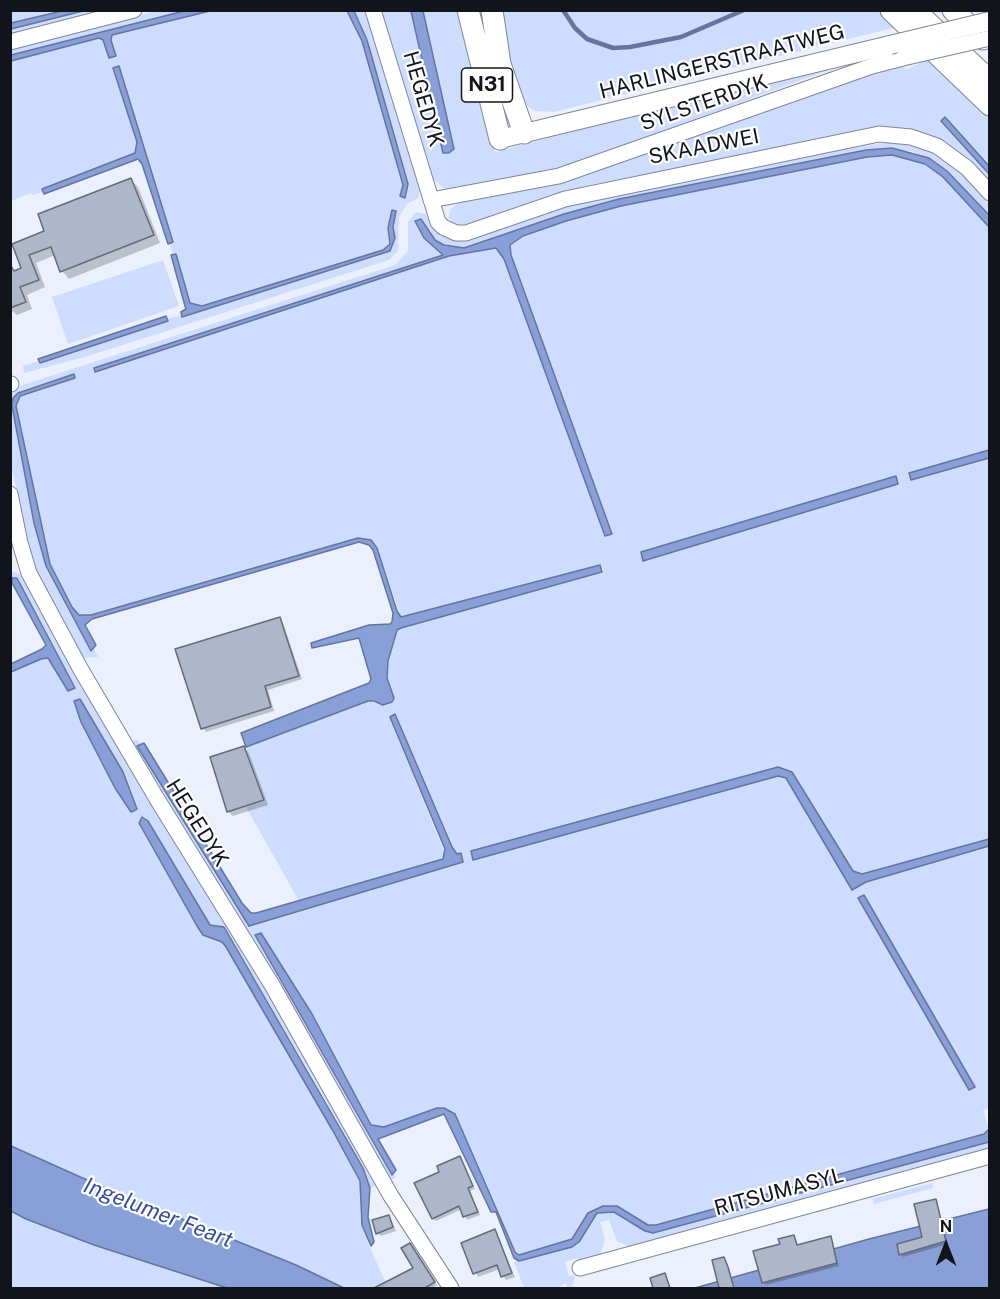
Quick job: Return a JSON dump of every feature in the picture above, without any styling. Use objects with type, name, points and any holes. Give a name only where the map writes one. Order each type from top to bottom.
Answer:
[{"type":"highway","name":"N31","points":[[468,10],[500,139]]},
{"type":"highway","name":"N31","points":[[492,10],[500,64],[524,133]]},
{"type":"highway","points":[[891,10],[990,105]]},
{"type":"highway","points":[[914,10],[990,81]]},
{"type":"highway","points":[[953,10],[990,45]]},
{"type":"main road","name":"HARLINGERSTRAATWEG","points":[[500,139],[990,21]]},
{"type":"street","points":[[10,42],[134,10]]},
{"type":"street","name":"HEGEDYK","points":[[373,10],[431,200]]},
{"type":"street","name":"SYLSTERDYK","points":[[431,200],[559,176],[903,58],[990,38]]},
{"type":"street","name":"SKAADWEI","points":[[431,200],[438,222],[443,227],[456,233],[466,233],[565,199],[879,134],[911,137],[937,146],[967,168],[990,194]]},
{"type":"street","name":"HEGEDYK","points":[[10,494],[25,563],[39,592],[120,737],[272,985],[373,1164],[451,1288]]},
{"type":"street","name":"RITSUMASYL","points":[[580,1268],[990,1156]]},
{"type":"shaded area","points":[[11,10],[62,10],[62,11],[11,23]]},
{"type":"shaded area","points":[[210,10],[347,11],[362,41],[403,188],[409,189],[367,40],[354,11],[365,11],[372,25],[420,190],[418,198],[407,204],[399,217],[398,251],[389,260],[85,357],[24,373],[23,366],[39,361],[40,363],[167,321],[167,319],[181,315],[182,317],[384,254],[395,238],[393,227],[396,211],[388,228],[390,244],[383,250],[202,306],[192,306],[176,254],[173,255],[170,243],[173,241],[119,66],[113,68],[137,142],[135,153],[42,189],[43,192],[32,195],[31,193],[11,201],[11,61],[99,38],[103,40],[110,58],[116,56],[111,40],[112,35]]},
{"type":"shaded area","points":[[882,10],[901,26],[554,112],[535,111],[523,103],[515,86],[499,11]]},
{"type":"shaded area","points":[[83,11],[110,11],[11,36],[10,29]]},
{"type":"shaded area","points":[[157,11],[188,11],[11,55],[10,48]]},
{"type":"shaded area","points":[[380,11],[411,11],[443,153],[437,68],[423,11],[462,11],[495,152],[847,59],[850,62],[547,173],[445,189],[431,177]]},
{"type":"shaded area","points":[[936,55],[989,110],[989,166],[945,117],[941,121],[989,174],[989,184],[922,133],[877,128],[594,184],[550,195],[460,227],[448,218],[451,209],[459,202],[902,64],[906,70]]},
{"type":"shaded area","points":[[888,142],[914,145],[937,155],[962,173],[989,204],[989,215],[947,171],[929,158],[911,151],[866,150],[619,199],[564,214],[464,248],[444,245],[435,240],[421,219],[415,221],[424,238],[443,255],[94,368],[96,372],[449,256],[496,248],[504,259],[606,536],[612,533],[509,249],[514,240],[566,221],[621,206],[867,157],[892,155],[925,164],[943,177],[989,227],[989,450],[909,474],[911,480],[989,458],[989,839],[862,874],[853,871],[792,772],[778,767],[471,851],[474,860],[778,776],[786,778],[852,890],[866,882],[989,846],[990,1108],[983,1110],[989,1129],[984,1134],[656,1225],[648,1225],[603,1206],[572,1239],[520,1255],[515,1252],[455,1114],[437,1108],[384,1127],[371,1125],[312,1014],[255,936],[385,1164],[396,1177],[391,1180],[130,743],[136,739],[141,744],[138,746],[249,926],[463,862],[461,853],[457,854],[452,847],[395,714],[390,718],[445,854],[437,862],[299,901],[246,807],[265,801],[246,747],[368,701],[388,705],[392,702],[394,698],[387,678],[388,661],[397,630],[401,628],[602,573],[603,569],[600,565],[401,617],[377,548],[365,538],[91,615],[79,615],[72,607],[50,564],[16,406],[20,396],[73,374],[25,389],[13,398],[15,423],[41,547],[68,610],[91,651],[94,649],[98,657],[82,658],[34,571],[11,464],[10,389],[395,265],[408,251],[408,222],[416,212],[425,214],[439,234],[453,239],[569,203],[749,166]],"holes":[[[896,476],[898,484],[643,560],[642,552]],[[864,895],[975,1087],[969,1090],[858,899]]]},
{"type":"shaded area","points":[[163,260],[179,306],[68,344],[52,297]]},
{"type":"shaded area","points":[[11,573],[22,575],[267,987],[371,1170],[368,1172],[376,1186],[370,1188],[363,1168],[314,1079],[224,927],[210,925],[148,821],[145,818],[139,820],[203,935],[222,942],[226,947],[360,1181],[363,1200],[360,1213],[368,1243],[388,1288],[344,1288],[296,1265],[105,1188],[11,1146],[11,672],[41,659],[49,658],[68,691],[75,688],[17,579],[11,577]],"holes":[[[80,699],[123,772],[137,809],[131,812],[115,788],[81,722]]]},
{"type":"shaded area","points":[[989,1142],[989,1151],[632,1248],[617,1241],[609,1220],[600,1222],[605,1240],[600,1255],[579,1263],[577,1258],[565,1262],[569,1276],[575,1275],[572,1288],[568,1288],[566,1283],[560,1286],[561,1288],[524,1288],[514,1262],[572,1247],[579,1242],[597,1213],[614,1212],[645,1231],[653,1233]]},
{"type":"shaded area","points":[[932,1183],[933,1188],[874,1204],[872,1199]]},
{"type":"shaded area","points":[[10,1211],[94,1245],[227,1288],[11,1288]]},
{"type":"water","points":[[188,10],[210,11],[112,35],[111,40],[116,56],[109,58],[103,40],[99,38],[11,61],[11,55]]},
{"type":"water","points":[[62,11],[83,11],[11,29],[11,23]]},
{"type":"water","points":[[347,11],[354,11],[367,40],[408,184],[405,198],[400,196],[403,185],[362,41]]},
{"type":"water","points":[[411,11],[423,11],[454,149],[449,153],[443,153]]},
{"type":"water","points":[[119,66],[173,242],[168,244],[142,164],[138,159],[44,194],[42,189],[135,153],[137,142],[113,68]]},
{"type":"water","points":[[945,117],[989,166],[989,174],[941,121]]},
{"type":"water","points":[[892,148],[929,158],[947,171],[989,215],[989,227],[943,177],[925,164],[892,155],[867,157],[621,206],[523,236],[510,245],[511,255],[612,534],[605,536],[504,259],[496,248],[449,256],[95,372],[94,368],[443,255],[424,238],[415,221],[421,219],[435,240],[444,245],[464,248],[564,214],[619,199],[866,150]]},
{"type":"water","points":[[392,210],[396,211],[393,227],[395,238],[390,251],[182,317],[181,312],[186,309],[171,255],[176,254],[190,303],[202,306],[383,250],[390,244],[388,228]]},
{"type":"water","points":[[166,316],[168,321],[40,363],[38,359]]},
{"type":"water","points":[[74,374],[75,378],[20,396],[16,406],[50,564],[72,607],[79,615],[91,615],[358,538],[371,540],[377,548],[397,611],[401,617],[600,565],[602,572],[401,628],[397,630],[388,661],[387,678],[394,698],[392,702],[383,705],[368,701],[246,747],[241,733],[369,683],[371,679],[359,638],[312,648],[311,643],[369,625],[392,622],[393,613],[373,550],[369,545],[359,542],[92,619],[85,625],[96,645],[91,651],[46,566],[34,523],[12,406],[13,398],[18,393]]},
{"type":"water","points":[[989,450],[989,458],[911,480],[909,473]]},
{"type":"water","points":[[896,476],[898,484],[643,561],[641,552]]},
{"type":"water","points":[[12,578],[17,578],[75,688],[68,691],[48,658],[11,672],[11,664],[46,645],[12,583]]},
{"type":"water","points":[[80,699],[123,772],[137,809],[134,811],[131,812],[115,788],[81,722],[74,701]]},
{"type":"water","points":[[395,714],[452,847],[457,854],[461,853],[463,862],[249,926],[137,746],[144,743],[242,903],[251,913],[256,913],[443,859],[445,849],[390,717]]},
{"type":"water","points":[[778,767],[792,772],[853,871],[862,874],[989,839],[989,846],[866,882],[852,890],[786,778],[778,776],[473,860],[471,851]]},
{"type":"water","points":[[142,817],[148,821],[210,925],[224,927],[363,1168],[370,1188],[368,1217],[374,1242],[371,1246],[362,1225],[360,1181],[226,947],[222,942],[203,935],[197,926],[139,823]]},
{"type":"water","points":[[864,895],[975,1087],[969,1090],[858,898]]},
{"type":"water","points":[[261,933],[312,1014],[371,1125],[384,1127],[437,1108],[444,1108],[455,1114],[515,1252],[519,1255],[572,1239],[588,1213],[603,1206],[617,1206],[648,1225],[656,1225],[984,1134],[989,1129],[989,1142],[653,1233],[645,1231],[614,1212],[597,1213],[579,1242],[572,1247],[519,1261],[514,1258],[496,1212],[491,1212],[444,1114],[378,1139],[396,1170],[392,1175],[255,935]]},
{"type":"water","name":"Ingelumer Feart","points":[[11,1146],[105,1188],[296,1265],[344,1288],[227,1288],[94,1245],[26,1219],[11,1211]]},
{"type":"water","points":[[989,1209],[989,1288],[695,1288],[869,1239]]},
{"type":"building","points":[[131,178],[154,235],[60,272],[51,247],[29,255],[39,280],[20,287],[26,302],[10,308],[10,264],[14,271],[21,268],[12,244],[44,231],[38,214]]},
{"type":"building","points":[[280,617],[299,676],[265,686],[271,707],[201,729],[175,649]]},
{"type":"building","points":[[244,746],[264,800],[227,812],[210,757]]},
{"type":"building","points":[[460,1156],[473,1186],[468,1188],[478,1212],[463,1217],[459,1206],[432,1219],[414,1183],[439,1172],[437,1166]]},
{"type":"building","points":[[936,1199],[946,1241],[899,1255],[897,1244],[922,1237],[914,1204]]},
{"type":"building","points":[[389,1215],[393,1227],[376,1234],[372,1220]]},
{"type":"building","points":[[495,1229],[512,1273],[501,1277],[497,1265],[473,1274],[461,1243]]},
{"type":"building","points":[[794,1235],[797,1245],[831,1236],[837,1263],[762,1283],[753,1251],[780,1244],[778,1239]]},
{"type":"building","points":[[410,1243],[435,1282],[425,1288],[374,1288],[413,1268],[401,1248]]},
{"type":"building","points":[[724,1257],[734,1288],[719,1288],[712,1260]]},
{"type":"building","points":[[665,1273],[670,1288],[653,1288],[650,1278]]},
{"type":"waterway","points":[[563,10],[575,28],[587,39],[613,48],[681,37],[744,10]]}]
